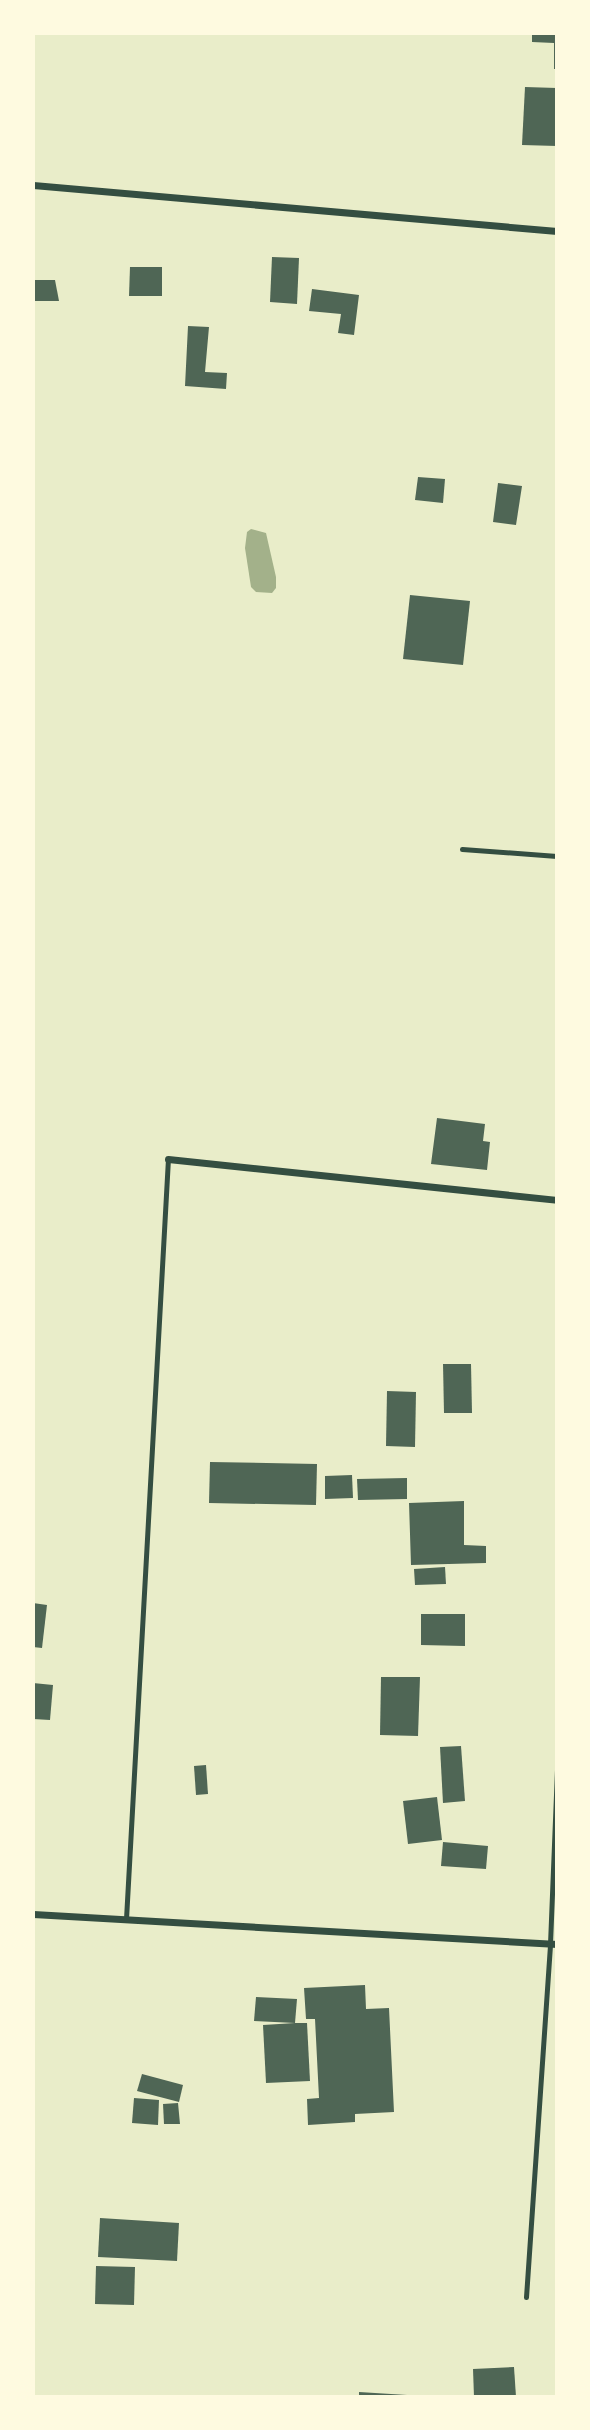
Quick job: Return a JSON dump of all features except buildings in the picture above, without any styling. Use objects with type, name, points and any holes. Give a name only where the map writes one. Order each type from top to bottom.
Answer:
[{"type":"street","points":[[33,185],[557,231]]},
{"type":"street","points":[[168,1159],[557,1200]]},
{"type":"street","points":[[33,1914],[553,1944]]},
{"type":"lane","points":[[462,849],[557,856]]},
{"type":"lane","points":[[126,1919],[168,1159]]},
{"type":"lane","points":[[526,2297],[553,1944],[557,1766]]},
{"type":"shaded area","points":[[251,529],[266,533],[276,577],[276,588],[272,593],[256,592],[251,587],[245,548],[247,532]]}]
